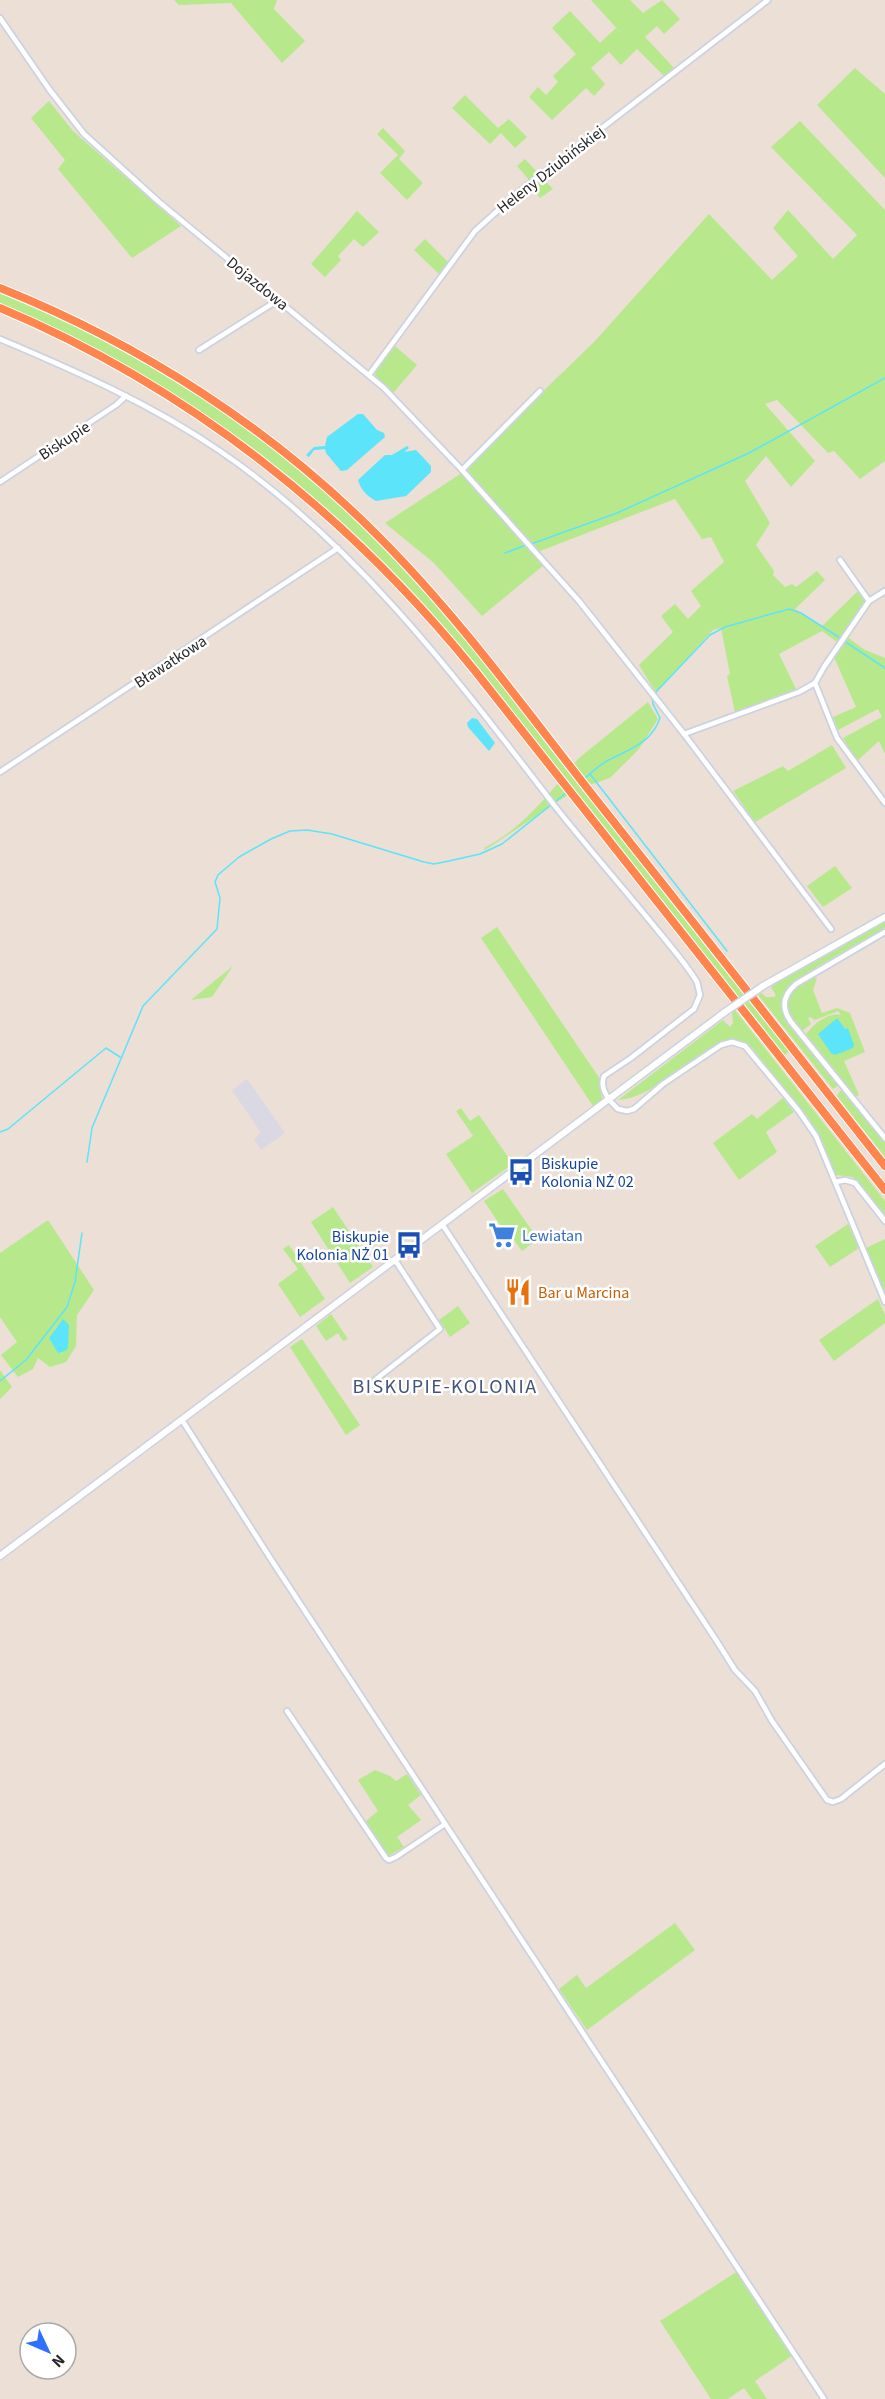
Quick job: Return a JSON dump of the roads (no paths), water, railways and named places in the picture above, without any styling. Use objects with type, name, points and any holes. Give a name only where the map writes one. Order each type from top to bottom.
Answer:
[{"type":"highway","points":[[0,288],[80,323],[161,366],[236,415],[296,461],[353,512],[419,580],[557,750],[885,1166]]},
{"type":"highway","points":[[0,308],[84,347],[167,394],[222,430],[296,487],[350,534],[407,591],[455,646],[885,1190]]},
{"type":"street","name":"Heleny Dziubińskiej","points":[[369,375],[485,221],[515,195],[768,0]]},
{"type":"street","name":"Dojazdowa","points":[[0,18],[49,89],[84,134],[159,202],[394,397],[462,470],[579,600],[684,734],[831,929]]},
{"type":"street","points":[[200,350],[278,300]]},
{"type":"street","points":[[0,339],[87,376],[220,451],[306,518],[394,606],[451,672],[699,986],[699,999],[689,1013],[604,1076],[602,1088],[609,1100],[621,1111],[634,1109],[663,1084],[728,1042],[739,1043],[749,1049],[811,1128],[836,1182],[885,1302]]},
{"type":"street","points":[[462,470],[540,391]]},
{"type":"street","name":"Biskupie","points":[[0,482],[126,396]]},
{"type":"street","name":"Bławatkowa","points":[[0,772],[338,548]]},
{"type":"street","points":[[840,560],[869,601]]},
{"type":"street","points":[[684,734],[799,692],[815,683],[869,601],[885,591]]},
{"type":"street","points":[[815,683],[840,742],[885,803]]},
{"type":"street","points":[[0,1556],[725,1012],[763,986],[885,917]]},
{"type":"street","points":[[885,932],[796,984],[787,994],[784,1006],[788,1018],[885,1138]]},
{"type":"street","points":[[836,1182],[845,1180],[855,1183],[885,1221]]},
{"type":"street","points":[[442,1224],[735,1670],[755,1691],[827,1800],[833,1802],[841,1799],[885,1764]]},
{"type":"street","points":[[375,1380],[440,1329],[395,1260]]},
{"type":"street","points":[[182,1420],[824,2399]]},
{"type":"street","points":[[287,1711],[386,1858],[389,1860],[396,1857],[445,1824]]},
{"type":"water","points":[[358,414],[363,414],[377,430],[384,433],[385,437],[347,470],[341,471],[325,449],[314,450],[309,457],[306,455],[314,447],[325,446],[327,437]]},
{"type":"water","points":[[407,446],[409,448],[404,452],[416,450],[431,466],[431,472],[406,496],[376,501],[367,495],[358,480],[385,455],[392,455]]},
{"type":"water","points":[[472,718],[477,719],[495,743],[489,751],[468,727],[467,723]]},
{"type":"water","points":[[836,1019],[845,1029],[848,1028],[854,1045],[853,1048],[835,1055],[831,1053],[818,1034]]},
{"type":"water","points":[[63,1319],[69,1325],[68,1348],[58,1353],[49,1338]]},
{"type":"waterway","points":[[531,544],[617,513],[749,453],[885,378]]},
{"type":"waterway","points":[[505,553],[526,545]]},
{"type":"waterway","points":[[655,693],[710,635],[725,627],[789,609],[801,613],[840,638]]},
{"type":"waterway","points":[[844,641],[885,668]]},
{"type":"waterway","points":[[584,779],[604,763],[638,745],[651,734],[660,718],[652,696]]},
{"type":"waterway","points":[[590,774],[727,951]]},
{"type":"waterway","points":[[87,1162],[92,1128],[143,1006],[217,929],[220,898],[215,882],[218,875],[239,857],[290,831],[307,830],[332,834],[434,864],[480,854],[502,844],[566,793]]},
{"type":"waterway","points":[[0,1132],[8,1129],[106,1048],[120,1057]]},
{"type":"waterway","points":[[0,1381],[26,1360],[67,1307],[75,1282],[82,1233]]},
{"type":"place","name":"Biskupie Kolonia NŻ 02","points":[[521,1172]]},
{"type":"place","name":"Lewiatan","points":[[502,1235]]},
{"type":"place","name":"Biskupie Kolonia NŻ 01","points":[[409,1245]]},
{"type":"place","name":"Bar u Marcina","points":[[518,1292]]},
{"type":"district","name":"BISKUPIE-KOLONIA","points":[[445,1386]]}]
